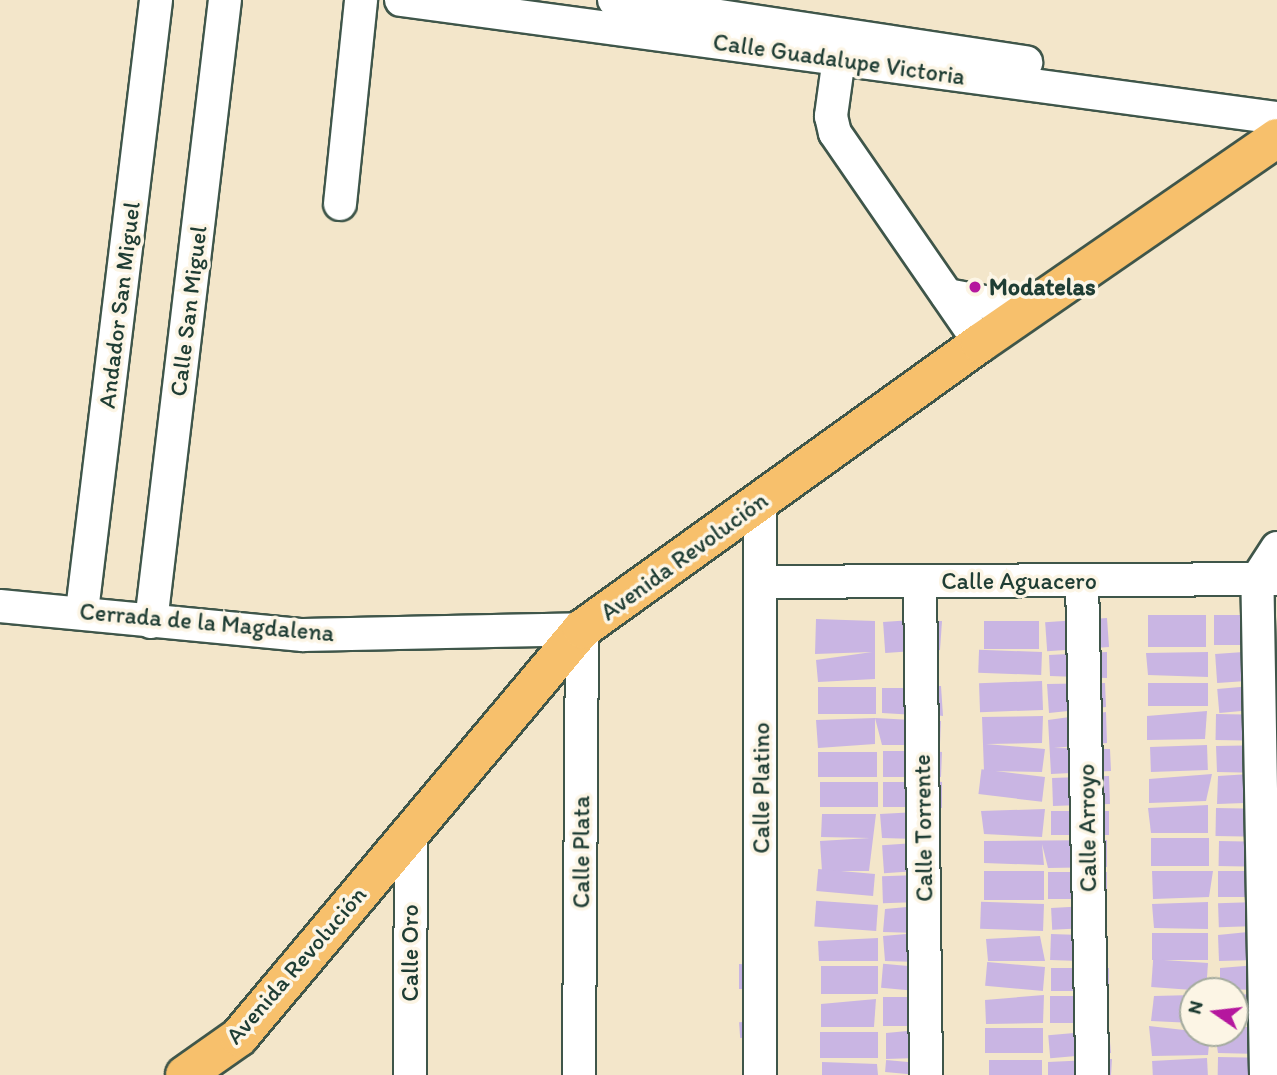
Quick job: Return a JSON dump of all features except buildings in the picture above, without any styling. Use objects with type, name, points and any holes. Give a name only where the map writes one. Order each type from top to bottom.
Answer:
[{"type":"main road","name":"Avenida Revolución","points":[[185,1075],[239,1037],[582,629],[980,343],[1277,138]]},
{"type":"street","name":"Andador San Miguel","points":[[82,611],[156,0]]},
{"type":"street","name":"Calle San Miguel","points":[[151,622],[225,0]]},
{"type":"street","points":[[340,204],[360,0]]},
{"type":"street","name":"Calle Guadalupe Victoria","points":[[401,0],[607,9],[710,7],[771,12],[1277,100]]},
{"type":"street","name":"Calle Guadalupe Victoria","points":[[607,9],[839,58],[1277,118]]},
{"type":"street","points":[[839,58],[831,116],[835,133],[980,343]]},
{"type":"street","points":[[947,295],[1028,310]]},
{"type":"street","name":"Calle Platino","points":[[760,501],[761,1075]]},
{"type":"street","points":[[1266,1075],[1267,579],[1277,548]]},
{"type":"street","name":"Calle Aguacero","points":[[761,582],[1267,579]]},
{"type":"street","name":"Calle Arroyo","points":[[1082,580],[1092,1075]]},
{"type":"street","name":"Calle Torrente","points":[[920,581],[926,1075]]},
{"type":"street","name":"Cerrada de la Magdalena","points":[[0,606],[82,611],[151,622],[303,635],[582,629]]},
{"type":"street","name":"Calle Plata","points":[[579,1075],[582,629]]},
{"type":"street","name":"Calle Oro","points":[[410,1075],[411,831]]},
{"type":"place","name":"Modatelas","points":[[975,287]]}]
